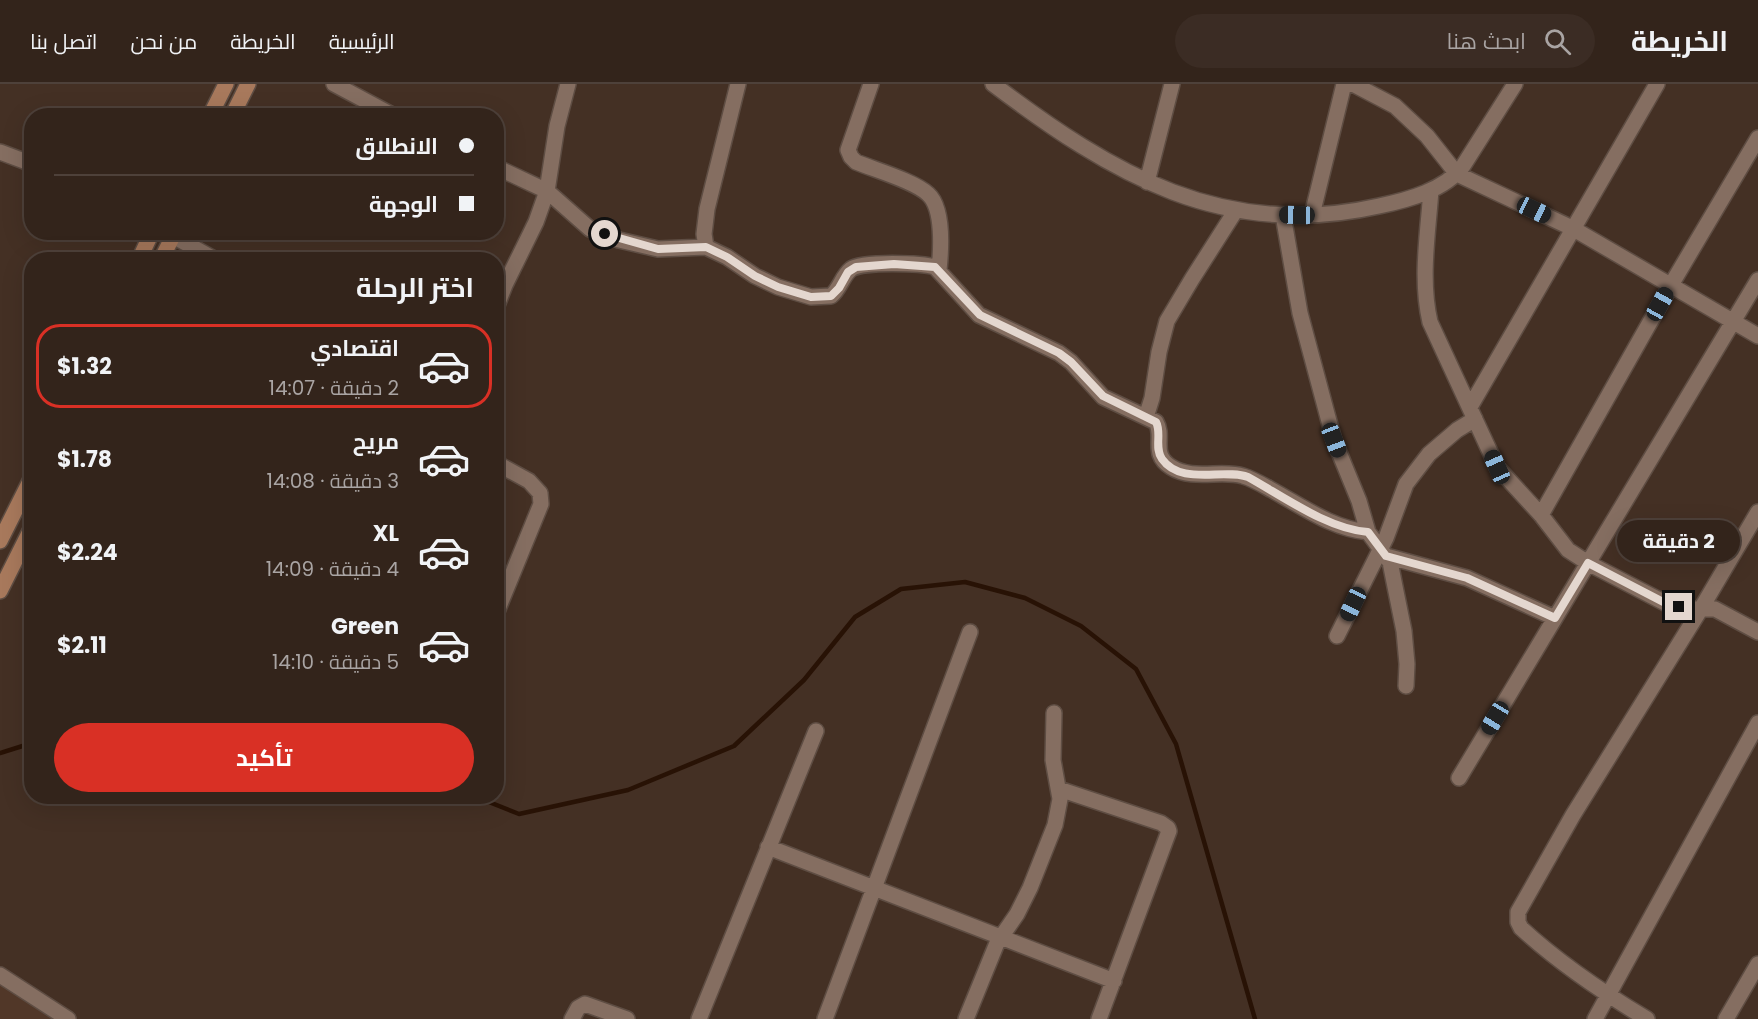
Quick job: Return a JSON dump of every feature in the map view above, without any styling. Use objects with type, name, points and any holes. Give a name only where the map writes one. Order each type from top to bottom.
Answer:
[{"type":"street","points":[[214,108],[226,84]]},
{"type":"street","points":[[236,108],[248,84]]},
{"type":"street","points":[[334,84],[379,108]]},
{"type":"street","points":[[504,288],[536,222],[547,191],[557,126],[568,84]]},
{"type":"street","points":[[706,247],[704,234],[706,210],[738,84]]},
{"type":"street","points":[[870,84],[848,150],[856,162],[918,187],[933,198],[939,222],[941,252],[939,270]]},
{"type":"street","points":[[993,84],[1009,90],[1056,131],[1103,159],[1164,190],[1204,203],[1236,210],[1312,215],[1351,213],[1396,203],[1431,190],[1457,174],[1506,91],[1515,84]]},
{"type":"street","points":[[1147,182],[1172,84]]},
{"type":"street","points":[[1312,215],[1344,84]]},
{"type":"street","points":[[1353,84],[1395,106],[1427,136],[1457,174],[1572,228],[1758,336]]},
{"type":"street","points":[[1337,636],[1383,552],[1403,490],[1429,454],[1473,413],[1572,228],[1657,84]]},
{"type":"street","points":[[1541,515],[1671,285],[1758,138]]},
{"type":"street","points":[[0,152],[24,161]]},
{"type":"street","points":[[504,171],[547,191],[590,229],[620,240],[658,249],[706,247],[771,284],[811,297],[831,296],[839,288],[848,272],[856,267],[894,264],[930,266],[939,270],[980,315],[1059,353],[1071,362],[1103,396],[1158,424],[1158,450],[1162,460],[1170,466],[1190,473],[1244,476],[1336,525],[1355,531],[1368,532]]},
{"type":"street","points":[[1431,190],[1425,303],[1430,322],[1497,467],[1541,515],[1568,550],[1588,563],[1669,605],[1690,609],[1702,607],[1715,609],[1758,632]]},
{"type":"street","points":[[1146,417],[1152,398],[1159,352],[1167,321],[1236,210]]},
{"type":"street","points":[[1283,214],[1300,313],[1334,440],[1359,501],[1368,532],[1383,552],[1392,574],[1404,631],[1406,686]]},
{"type":"street","points":[[184,240],[203,252]]},
{"type":"street","points":[[1459,778],[1758,280]]},
{"type":"street","points":[[504,467],[529,481],[540,492],[541,504],[504,594]]},
{"type":"street","points":[[1,537],[24,492]]},
{"type":"street","points":[[1647,1019],[1608,996],[1537,943],[1521,928],[1518,922],[1518,912],[1573,815],[1758,512]]},
{"type":"street","points":[[0,591],[24,544]]},
{"type":"street","points":[[1383,552],[1467,578],[1555,618]]},
{"type":"street","points":[[825,1019],[970,632]]},
{"type":"street","points":[[966,1019],[1000,937],[1026,897],[1050,841],[1059,810],[1059,789],[1053,760],[1054,713]]},
{"type":"street","points":[[1594,1019],[1758,723]]},
{"type":"street","points":[[699,1019],[816,731]]},
{"type":"street","points":[[1059,789],[1161,823],[1168,828],[1168,835],[1100,1019]]},
{"type":"street","points":[[768,847],[1114,981]]},
{"type":"street","points":[[1726,1019],[1758,964]]},
{"type":"street","points":[[0,975],[68,1019]]},
{"type":"street","points":[[571,1019],[578,1008],[585,1004],[627,1019]]},
{"type":"shaded area","points":[[0,980],[61,1019],[0,1019]]},
{"type":"waterway","points":[[494,804],[519,814],[628,790],[734,746],[804,680],[855,617],[901,589],[965,582],[1025,598],[1081,626],[1136,669],[1176,744],[1255,1019]]},
{"type":"waterway","points":[[0,753],[24,746]]},
{"type":"route","points":[[605,234],[658,249],[706,247],[767,282],[811,297],[831,296],[839,288],[848,272],[856,267],[894,264],[935,267],[980,315],[1059,353],[1071,362],[1103,396],[1115,404],[1156,422],[1158,424],[1158,450],[1162,460],[1179,471],[1248,477],[1336,525],[1355,531],[1368,532],[1386,556],[1467,578],[1555,618],[1588,563],[1669,605],[1679,607]]}]
